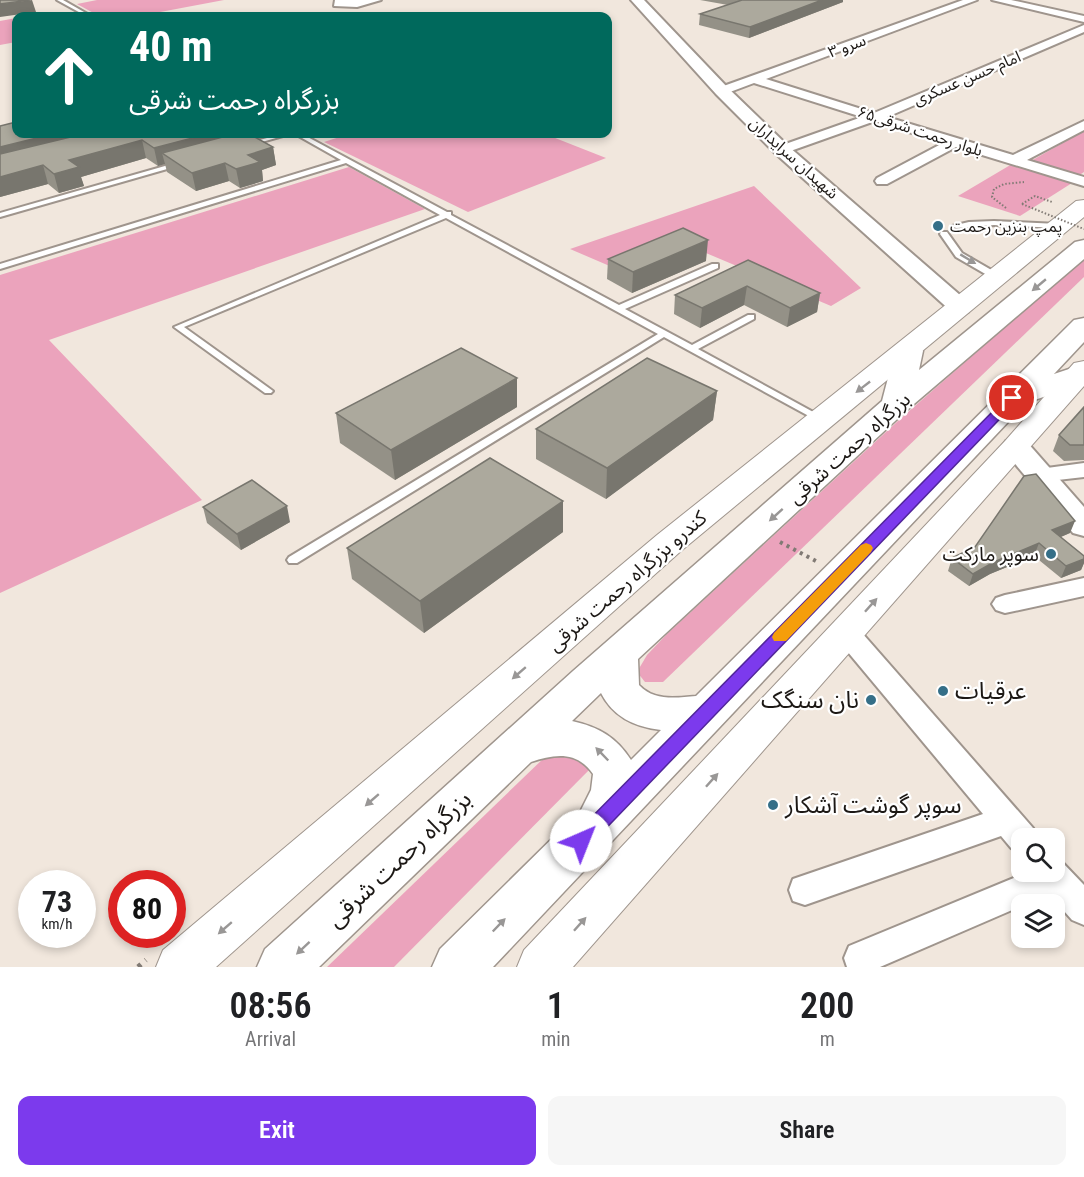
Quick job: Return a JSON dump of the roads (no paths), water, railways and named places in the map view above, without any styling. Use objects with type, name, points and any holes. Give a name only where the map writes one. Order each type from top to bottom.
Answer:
[{"type":"highway","name":"بزرگراه رحمت شرقی","points":[[283,967],[619,653],[758,531],[896,404],[1084,248]]},
{"type":"highway","points":[[458,967],[1012,398],[1084,327]]},
{"type":"highway","points":[[896,404],[909,351]]},
{"type":"highway","points":[[1012,398],[1081,372]]},
{"type":"highway","points":[[619,653],[617,680],[624,697],[631,702],[645,710],[674,715],[708,710]]},
{"type":"highway","points":[[514,750],[553,737],[570,737],[599,749],[615,772],[613,791],[596,825]]},
{"type":"main road","name":"کندرو بزرگراه رحمت شرقی","points":[[180,967],[669,543],[997,278],[1073,227],[1084,206]]},
{"type":"main road","points":[[541,967],[846,632],[1028,461],[1081,372]]},
{"type":"street","points":[[340,0],[338,4],[346,5],[376,0]]},
{"type":"street","name":"شهیدان سرایداران","points":[[637,0],[722,92],[782,150],[960,308]]},
{"type":"street","name":"سرو ۳","points":[[722,92],[972,0]]},
{"type":"street","points":[[997,0],[1084,19]]},
{"type":"street","points":[[1038,9],[1059,0]]},
{"type":"street","name":"امام حسن عسکری","points":[[782,150],[875,117],[1084,28]]},
{"type":"street","name":"بلوار رحمت شرقی۶۵","points":[[756,80],[1084,182]]},
{"type":"street","points":[[1013,161],[1084,125]]},
{"type":"street","points":[[882,181],[955,142]]},
{"type":"street","points":[[1028,461],[1084,470]]},
{"type":"street","points":[[1028,461],[1084,526]]},
{"type":"street","points":[[1005,604],[1084,587]]},
{"type":"street","points":[[846,632],[1013,828]]},
{"type":"street","points":[[805,890],[1011,830]]},
{"type":"street","points":[[861,958],[1034,882]]},
{"type":"street","points":[[1059,882],[1084,909]]},
{"type":"lane","points":[[59,0],[82,12]]},
{"type":"lane","points":[[241,147],[273,138]]},
{"type":"lane","points":[[305,138],[822,419]]},
{"type":"lane","points":[[0,267],[346,160]]},
{"type":"lane","points":[[0,215],[184,163]]},
{"type":"lane","points":[[268,391],[178,327],[448,214]]},
{"type":"lane","points":[[956,226],[979,221],[1039,227],[1073,227]]},
{"type":"lane","points":[[944,234],[959,255],[997,278]]},
{"type":"lane","points":[[620,308],[715,266]]},
{"type":"lane","points":[[693,348],[752,317]]},
{"type":"lane","points":[[293,560],[665,333]]},
{"type":"place","name":"پمپ بنزین رحمت","points":[[938,226]]},
{"type":"place","name":"سوپر مارکت","points":[[1051,554]]},
{"type":"place","name":"عرقیات","points":[[943,691]]},
{"type":"place","name":"نان سنگک","points":[[871,700]]},
{"type":"place","name":"سوپر گوشت آشکار","points":[[773,805]]}]
